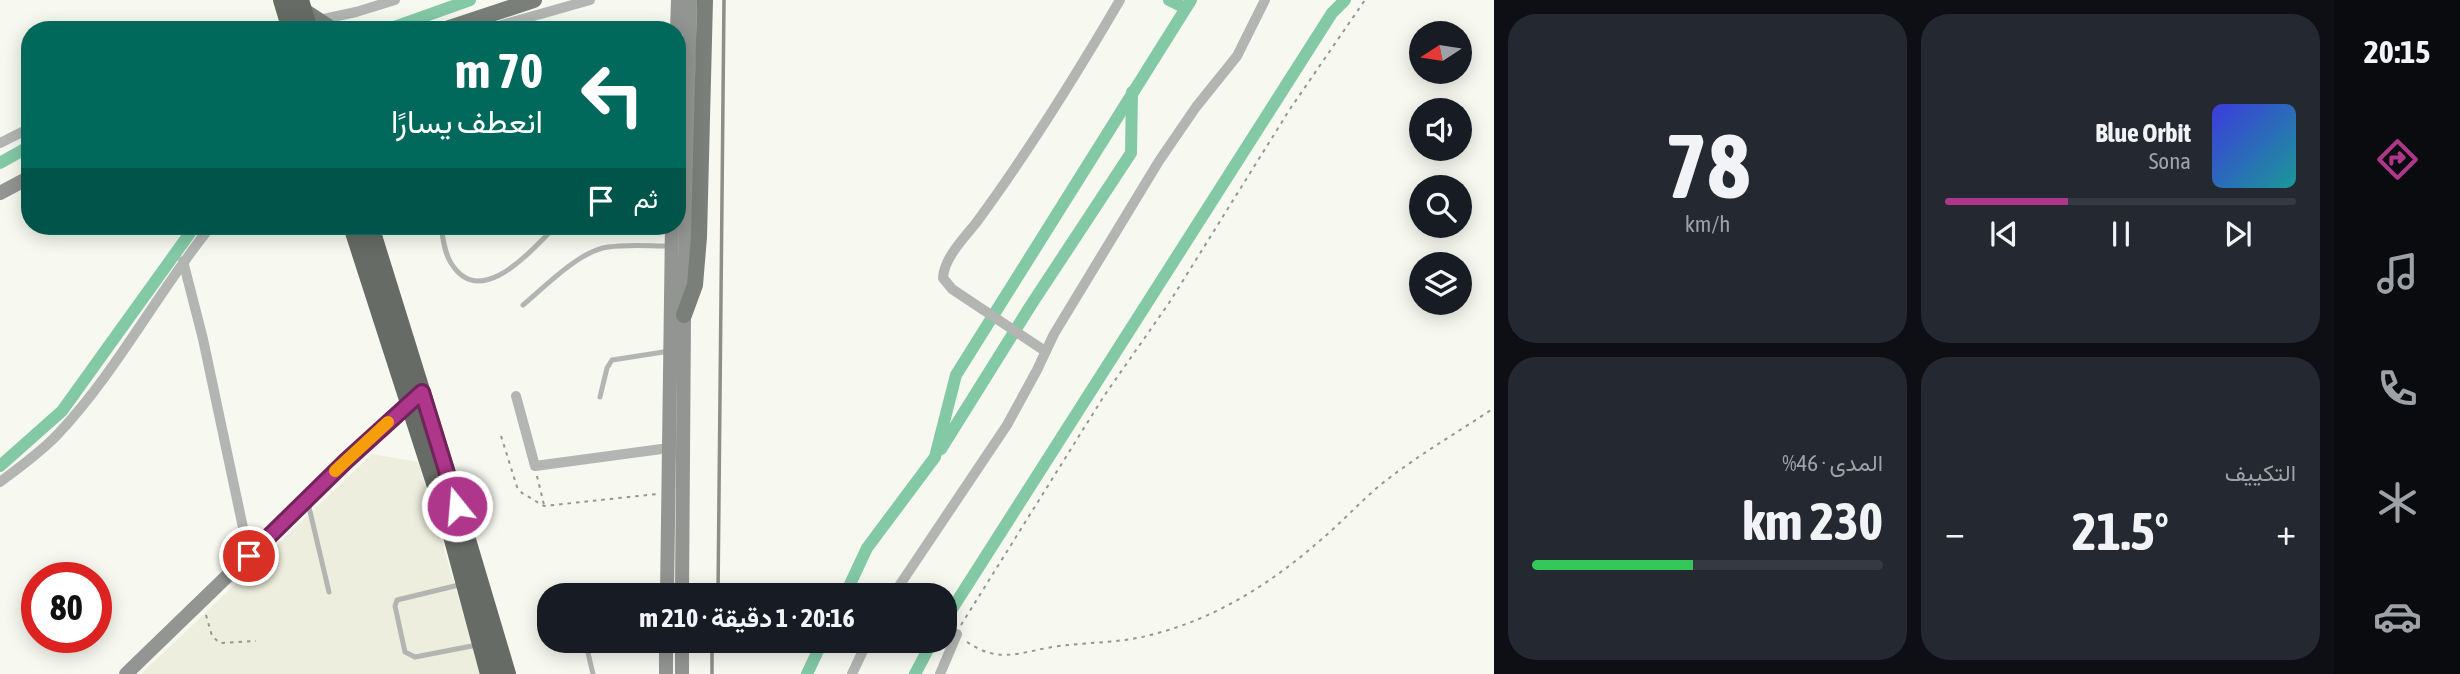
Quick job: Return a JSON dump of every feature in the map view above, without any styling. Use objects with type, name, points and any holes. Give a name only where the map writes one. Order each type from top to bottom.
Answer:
[{"type":"highway","points":[[282,0],[288,21]]},
{"type":"highway","points":[[355,235],[466,583],[489,674]]},
{"type":"highway","points":[[373,235],[507,674]]},
{"type":"main road","points":[[469,21],[534,0]]},
{"type":"main road","points":[[677,21],[678,0]]},
{"type":"main road","points":[[686,209],[690,0]]},
{"type":"main road","points":[[684,314],[695,285],[699,237],[705,0]]},
{"type":"main road","points":[[0,192],[21,182]]},
{"type":"main road","points":[[667,583],[672,235]]},
{"type":"main road","points":[[682,583],[686,235]]},
{"type":"main road","points":[[126,674],[422,392]]},
{"type":"main road","points":[[666,653],[666,674]]},
{"type":"main road","points":[[682,653],[682,674]]},
{"type":"street","points":[[315,19],[356,12],[395,0]]},
{"type":"street","points":[[516,21],[590,0]]},
{"type":"street","points":[[1045,351],[952,289],[943,278],[946,266],[1024,157],[1070,86],[1120,0]]},
{"type":"street","points":[[901,583],[1007,425],[1045,351],[1117,227],[1158,161],[1196,107],[1237,56],[1265,0]]},
{"type":"street","points":[[0,143],[21,132]]},
{"type":"street","points":[[0,482],[40,451],[82,407],[204,235]]},
{"type":"street","points":[[183,261],[203,339],[249,556]]},
{"type":"street","points":[[516,396],[535,466],[669,448]]},
{"type":"street","points":[[852,674],[862,653]]},
{"type":"street","points":[[940,674],[949,653]]},
{"type":"lane","points":[[443,235],[451,263],[466,277],[486,281],[505,274],[546,235]]},
{"type":"lane","points":[[523,305],[576,262],[597,250],[608,247],[672,246]]},
{"type":"lane","points":[[600,397],[607,368],[612,360],[670,351]]},
{"type":"lane","points":[[307,499],[330,592]]},
{"type":"lane","points":[[466,583],[397,600],[395,606],[405,652],[415,657],[482,645]]},
{"type":"lane","points":[[588,653],[593,674]]},
{"type":"path","points":[[1365,0],[1290,109],[1168,303],[1104,396],[957,634],[979,650],[1004,655],[1060,646],[1128,640],[1202,618],[1246,595],[1290,566],[1380,485],[1494,408]]},
{"type":"path","points":[[501,436],[517,486],[522,493],[544,506],[668,493]]},
{"type":"path","points":[[535,466],[544,506]]},
{"type":"path","points":[[202,603],[212,636],[220,643],[256,640]]},
{"type":"shaded area","points":[[372,454],[418,462],[481,674],[141,674]]},
{"type":"waterway","points":[[411,21],[470,0]]},
{"type":"waterway","points":[[1169,0],[1185,8]]},
{"type":"waterway","points":[[851,583],[867,548],[935,457],[956,375],[1191,0]]},
{"type":"waterway","points":[[957,601],[1332,13],[1345,0]]},
{"type":"waterway","points":[[941,449],[1131,153],[1132,92]]},
{"type":"waterway","points":[[0,163],[21,151]]},
{"type":"waterway","points":[[0,466],[62,411],[189,235]]},
{"type":"waterway","points":[[807,674],[817,653]]},
{"type":"waterway","points":[[915,674],[926,653]]},
{"type":"railway","points":[[718,583],[724,0]]},
{"type":"railway","points":[[712,653],[712,674]]},
{"type":"slow traffic","points":[[335,471],[388,422]]},
{"type":"route","points":[[249,556],[346,461],[422,392],[457,506]]}]
